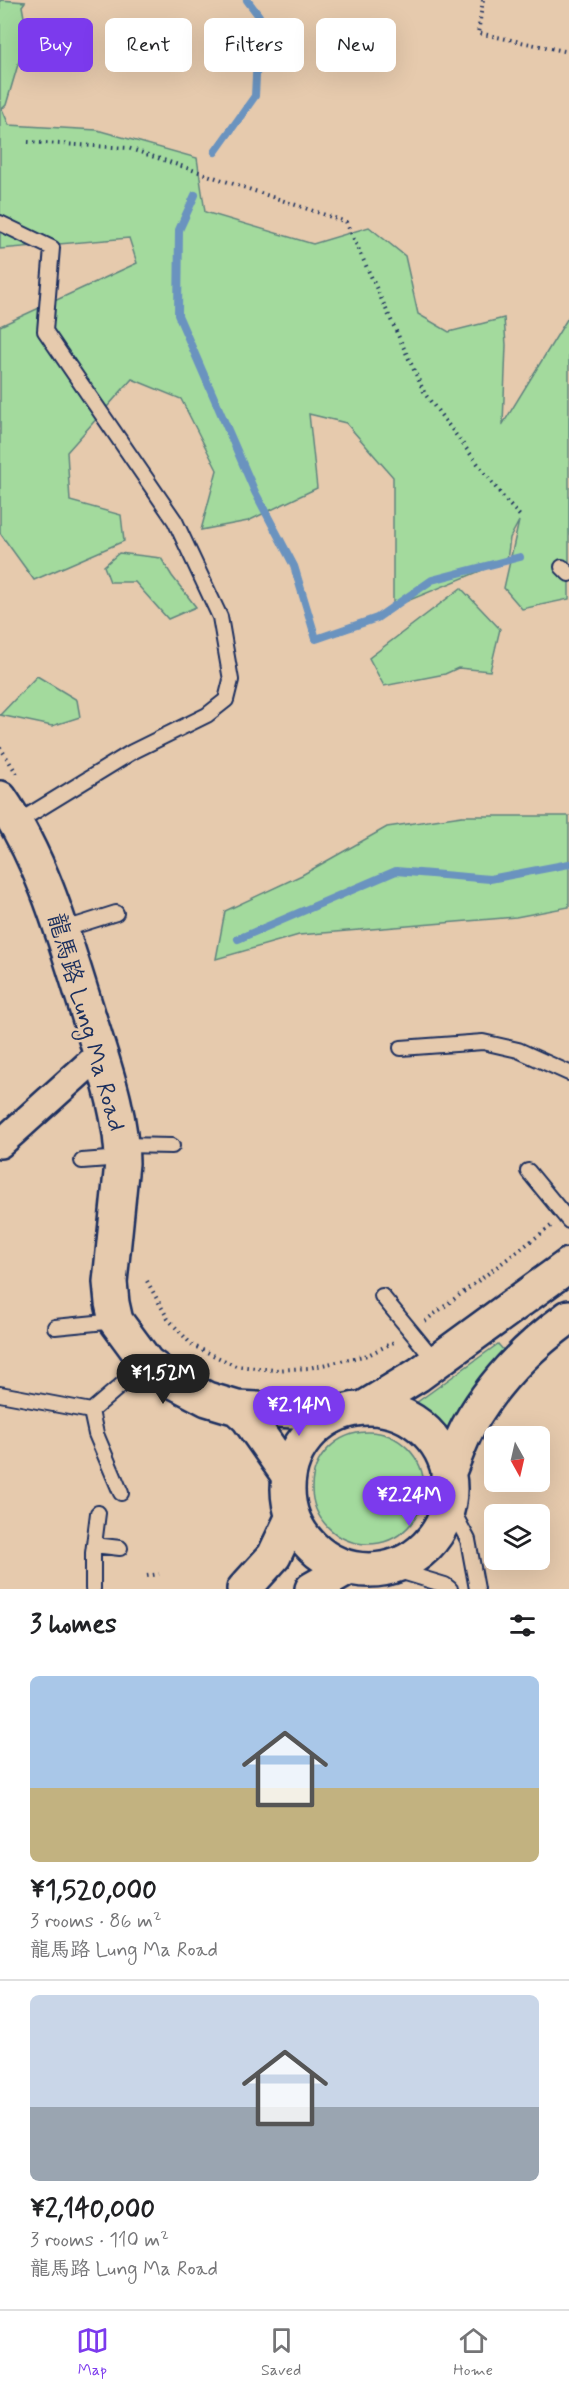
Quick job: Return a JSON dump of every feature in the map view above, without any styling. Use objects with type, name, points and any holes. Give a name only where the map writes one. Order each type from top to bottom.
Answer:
[{"type":"main road","name":"龍馬路 Lung Ma Road","points":[[13,802],[62,930],[100,1054],[122,1152],[110,1282],[116,1321],[147,1363],[169,1379],[198,1394],[237,1408],[294,1411],[331,1417]]},
{"type":"main road","points":[[364,1408],[399,1389],[569,1265]]},
{"type":"main road","points":[[449,1489],[443,1457],[435,1442],[415,1422],[391,1411],[364,1408],[331,1417],[304,1439],[292,1461],[288,1475],[288,1499],[292,1518],[315,1551],[349,1568],[371,1570],[389,1568],[411,1559],[429,1544],[442,1524],[449,1489],[467,1429],[484,1400],[519,1359],[569,1317]]},
{"type":"main road","name":"龍馬路 Lung Ma Road","points":[[237,1408],[248,1418],[288,1475]]},
{"type":"main road","points":[[244,1589],[274,1556],[292,1518]]},
{"type":"main road","points":[[312,1589],[349,1568]]},
{"type":"street","points":[[0,1144],[100,1054]]},
{"type":"lane","points":[[0,222],[52,248],[45,331],[175,521],[220,617],[231,680],[226,700],[207,715],[132,752],[13,802]]},
{"type":"lane","points":[[62,930],[116,913]]},
{"type":"lane","points":[[401,1048],[483,1042],[518,1050],[569,1073]]},
{"type":"lane","points":[[82,1161],[122,1152],[172,1146]]},
{"type":"lane","points":[[528,1171],[569,1221]]},
{"type":"lane","points":[[382,1296],[436,1362]]},
{"type":"lane","points":[[54,1327],[116,1321]]},
{"type":"lane","points":[[91,1411],[147,1363]]},
{"type":"lane","points":[[0,1394],[91,1411]]},
{"type":"lane","points":[[91,1411],[96,1434],[121,1493]]},
{"type":"lane","points":[[449,1489],[468,1540],[477,1589]]},
{"type":"lane","points":[[93,1589],[94,1545],[98,1513]]},
{"type":"lane","points":[[94,1545],[120,1548]]},
{"type":"lane","points":[[389,1568],[445,1585],[450,1589]]},
{"type":"path","points":[[483,0],[478,33],[569,51]]},
{"type":"path","points":[[28,142],[128,148],[346,222],[425,394],[506,501],[521,517]]},
{"type":"path","points":[[0,747],[13,802]]},
{"type":"path","points":[[422,1323],[554,1223]]},
{"type":"path","points":[[147,1281],[168,1319],[192,1345],[236,1366],[275,1370],[309,1368],[368,1355],[398,1339]]},
{"type":"path","points":[[147,1576],[159,1574]]},
{"type":"green space","points":[[0,0],[25,2],[22,6],[24,18],[18,18],[18,64],[6,105],[2,109],[9,125],[97,130],[197,158],[205,212],[313,244],[369,227],[405,256],[418,314],[449,332],[504,318],[506,345],[503,424],[569,316],[569,599],[522,609],[504,588],[519,521],[510,538],[507,560],[393,607],[393,477],[346,423],[309,414],[317,488],[248,521],[201,530],[217,470],[181,399],[132,379],[67,452],[70,501],[121,515],[124,541],[34,580],[0,533],[0,326],[137,263],[129,238],[0,249]]},
{"type":"green space","points":[[119,553],[161,558],[196,607],[168,619],[135,582],[110,582],[104,566]]},
{"type":"green space","points":[[461,588],[500,629],[490,671],[458,668],[445,674],[384,686],[369,658]]},
{"type":"green space","points":[[37,676],[77,700],[80,717],[52,726],[0,715]]},
{"type":"green space","points":[[462,816],[569,816],[569,907],[516,917],[299,935],[216,959],[225,911],[302,875],[387,827]]},
{"type":"green space","points":[[498,1344],[505,1352],[473,1390],[448,1434],[441,1424],[416,1403]]},
{"type":"green space","points":[[368,1432],[389,1437],[407,1449],[419,1467],[424,1488],[419,1509],[407,1527],[389,1539],[368,1544],[347,1539],[329,1527],[317,1509],[312,1488],[317,1467],[329,1449],[347,1437]]},
{"type":"waterway","points":[[215,152],[255,96],[259,16],[247,0]]},
{"type":"waterway","points":[[195,195],[179,230],[178,315],[255,492],[294,566],[316,639],[377,618],[432,580],[520,557]]},
{"type":"waterway","points":[[238,939],[396,871],[490,879],[569,864]]}]
